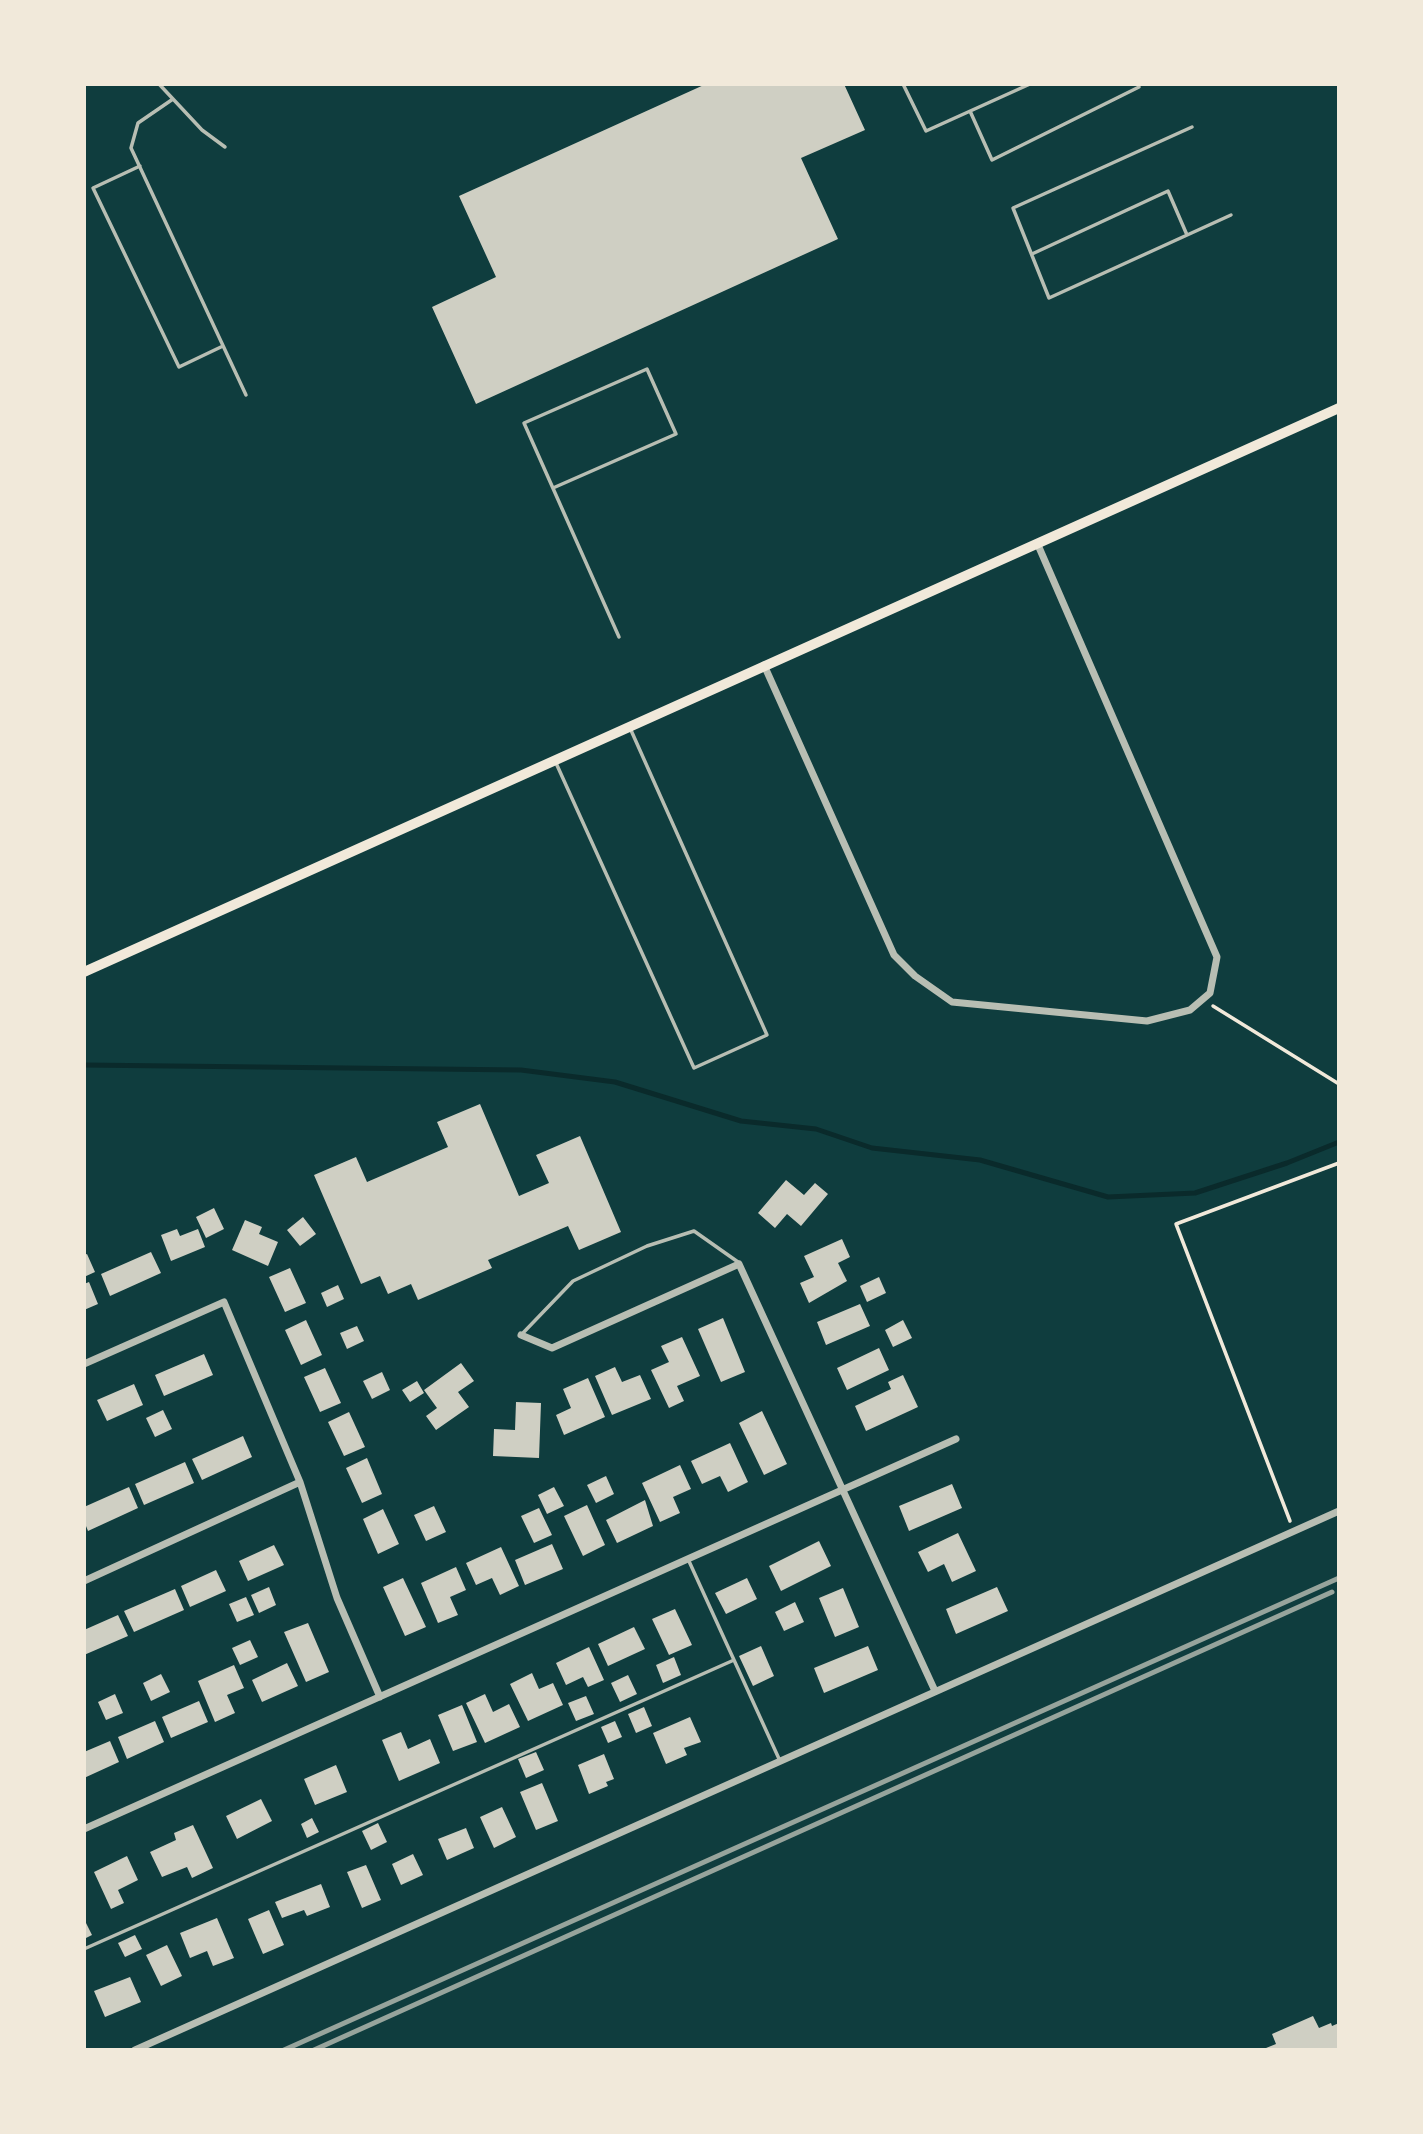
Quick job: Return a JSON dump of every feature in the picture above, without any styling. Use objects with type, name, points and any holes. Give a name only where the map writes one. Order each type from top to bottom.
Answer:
[{"type":"main road","points":[[84,972],[1339,408]]},
{"type":"street","points":[[764,665],[894,955],[915,976],[952,1002],[1147,1021],[1190,1010],[1210,993],[1217,957],[1038,545]]},
{"type":"street","points":[[521,1335],[552,1348],[739,1264],[936,1691]]},
{"type":"street","points":[[84,1364],[224,1302],[300,1482],[337,1598],[380,1697]]},
{"type":"street","points":[[84,1829],[956,1439]]},
{"type":"street","points":[[84,1581],[300,1482]]},
{"type":"street","points":[[135,2050],[1339,1511]]},
{"type":"lane","points":[[159,84],[202,130],[225,148]]},
{"type":"lane","points":[[904,84],[926,131],[1030,84]]},
{"type":"lane","points":[[970,111],[992,160],[1139,87],[1138,84]]},
{"type":"lane","points":[[173,99],[138,123],[131,148],[246,395]]},
{"type":"lane","points":[[1192,127],[1013,208],[1049,298],[1231,215]]},
{"type":"lane","points":[[140,166],[93,188],[179,367],[224,346]]},
{"type":"lane","points":[[1032,254],[1168,191],[1187,235]]},
{"type":"lane","points":[[553,488],[676,434],[647,369],[524,423],[619,637]]},
{"type":"lane","points":[[555,760],[694,1068],[767,1035],[629,726]]},
{"type":"lane","points":[[521,1335],[573,1281],[647,1246],[694,1231],[739,1264]]},
{"type":"lane","points":[[688,1559],[779,1761]]},
{"type":"lane","points":[[84,1950],[734,1660]]},
{"type":"path","points":[[1203,999],[1339,1084]]},
{"type":"path","points":[[1294,1531],[1176,1224],[1339,1163]]},
{"type":"building","points":[[706,84],[844,84],[865,130],[801,158],[838,239],[476,404],[432,307],[496,277],[459,196]]},
{"type":"building","points":[[480,1104],[519,1196],[549,1183],[536,1155],[580,1136],[621,1232],[579,1250],[568,1226],[488,1260],[492,1268],[418,1300],[411,1284],[388,1294],[380,1276],[361,1284],[314,1175],[356,1157],[367,1182],[448,1147],[437,1122]]},
{"type":"building","points":[[786,1180],[804,1195],[815,1183],[828,1194],[801,1226],[787,1214],[775,1228],[758,1213]]},
{"type":"building","points":[[214,1208],[224,1229],[206,1238],[196,1217]]},
{"type":"building","points":[[303,1217],[316,1234],[300,1246],[287,1230]]},
{"type":"building","points":[[245,1220],[262,1227],[259,1234],[278,1242],[268,1266],[232,1250]]},
{"type":"building","points":[[177,1229],[180,1236],[198,1229],[205,1247],[171,1261],[161,1235]]},
{"type":"building","points":[[842,1239],[850,1257],[838,1263],[847,1281],[809,1303],[800,1283],[814,1277],[804,1256]]},
{"type":"building","points":[[151,1252],[161,1273],[110,1296],[101,1274]]},
{"type":"building","points":[[87,1254],[95,1272],[84,1277],[84,1255]]},
{"type":"building","points":[[290,1268],[306,1303],[285,1312],[269,1277]]},
{"type":"building","points":[[879,1277],[886,1293],[867,1302],[860,1286]]},
{"type":"building","points":[[89,1282],[98,1304],[84,1310],[84,1284]]},
{"type":"building","points":[[338,1285],[344,1299],[327,1307],[321,1293]]},
{"type":"building","points":[[860,1304],[870,1326],[826,1345],[817,1322]]},
{"type":"building","points":[[723,1318],[745,1372],[721,1382],[698,1329]]},
{"type":"building","points":[[306,1320],[322,1355],[301,1365],[285,1330]]},
{"type":"building","points":[[903,1320],[912,1338],[893,1347],[885,1330]]},
{"type":"building","points":[[357,1326],[364,1341],[347,1349],[340,1333]]},
{"type":"building","points":[[682,1337],[700,1376],[677,1386],[684,1401],[669,1408],[651,1370],[669,1362],[661,1346]]},
{"type":"building","points":[[879,1348],[889,1370],[847,1390],[837,1368]]},
{"type":"building","points":[[204,1354],[213,1375],[164,1396],[155,1375]]},
{"type":"building","points":[[461,1363],[474,1381],[458,1392],[469,1407],[436,1430],[426,1416],[437,1408],[424,1390]]},
{"type":"building","points":[[615,1367],[622,1382],[640,1375],[651,1399],[612,1415],[595,1376]]},
{"type":"building","points":[[325,1368],[341,1403],[320,1412],[304,1377]]},
{"type":"building","points":[[382,1372],[390,1390],[372,1399],[363,1381]]},
{"type":"building","points":[[903,1375],[918,1407],[866,1431],[855,1406],[891,1389],[888,1382]]},
{"type":"building","points":[[588,1378],[605,1417],[564,1435],[556,1415],[571,1408],[563,1389]]},
{"type":"building","points":[[417,1381],[424,1393],[410,1402],[402,1390]]},
{"type":"building","points":[[134,1384],[143,1405],[107,1421],[97,1400]]},
{"type":"building","points":[[516,1402],[541,1403],[539,1458],[493,1456],[494,1429],[515,1430]]},
{"type":"building","points":[[163,1410],[172,1429],[155,1437],[146,1418]]},
{"type":"building","points":[[762,1411],[787,1464],[764,1475],[739,1423]]},
{"type":"building","points":[[349,1412],[365,1447],[344,1456],[328,1422]]},
{"type":"building","points":[[243,1436],[252,1457],[202,1480],[192,1459]]},
{"type":"building","points":[[730,1443],[748,1482],[728,1492],[720,1476],[702,1484],[691,1461]]},
{"type":"building","points":[[367,1458],[382,1494],[362,1503],[346,1468]]},
{"type":"building","points":[[185,1462],[194,1483],[144,1505],[135,1484]]},
{"type":"building","points":[[680,1465],[691,1489],[673,1497],[680,1513],[660,1522],[642,1483]]},
{"type":"building","points":[[606,1476],[614,1494],[596,1503],[587,1485]]},
{"type":"building","points":[[952,1484],[962,1508],[909,1531],[899,1506]]},
{"type":"building","points":[[129,1487],[138,1508],[88,1531],[84,1521],[84,1507]]},
{"type":"building","points":[[554,1487],[564,1506],[547,1514],[538,1495]]},
{"type":"building","points":[[645,1500],[653,1526],[617,1543],[606,1520]]},
{"type":"building","points":[[587,1505],[605,1545],[583,1556],[564,1516]]},
{"type":"building","points":[[434,1506],[446,1532],[426,1541],[414,1515]]},
{"type":"building","points":[[539,1508],[552,1535],[534,1543],[521,1516]]},
{"type":"building","points":[[383,1509],[399,1544],[378,1554],[363,1519]]},
{"type":"building","points":[[958,1533],[976,1571],[952,1582],[944,1564],[928,1572],[918,1552]]},
{"type":"building","points":[[819,1541],[831,1566],[781,1591],[769,1566]]},
{"type":"building","points":[[552,1544],[563,1569],[525,1585],[515,1560]]},
{"type":"building","points":[[274,1545],[284,1565],[248,1581],[239,1561]]},
{"type":"building","points":[[501,1547],[519,1586],[500,1595],[492,1578],[476,1585],[466,1563]]},
{"type":"building","points":[[456,1567],[466,1590],[450,1597],[458,1615],[438,1623],[421,1583]]},
{"type":"building","points":[[216,1570],[226,1591],[190,1607],[181,1586]]},
{"type":"building","points":[[403,1578],[426,1627],[405,1636],[383,1587]]},
{"type":"building","points":[[747,1578],[757,1599],[726,1614],[715,1593]]},
{"type":"building","points":[[269,1587],[276,1605],[259,1613],[251,1595]]},
{"type":"building","points":[[997,1587],[1008,1611],[956,1634],[946,1609]]},
{"type":"building","points":[[843,1588],[859,1627],[835,1637],[819,1598]]},
{"type":"building","points":[[175,1589],[184,1610],[134,1632],[124,1611]]},
{"type":"building","points":[[246,1597],[254,1615],[237,1622],[229,1604]]},
{"type":"building","points":[[795,1602],[804,1622],[784,1631],[775,1612]]},
{"type":"building","points":[[675,1609],[692,1645],[669,1655],[652,1619]]},
{"type":"building","points":[[118,1615],[128,1636],[84,1655],[84,1630]]},
{"type":"building","points":[[308,1623],[329,1672],[306,1682],[284,1632]]},
{"type":"building","points":[[634,1627],[645,1649],[608,1666],[598,1644]]},
{"type":"building","points":[[250,1640],[258,1657],[240,1665],[232,1648]]},
{"type":"building","points":[[761,1646],[774,1676],[753,1686],[739,1656]]},
{"type":"building","points":[[868,1646],[878,1670],[824,1693],[814,1668]]},
{"type":"building","points":[[589,1647],[604,1680],[588,1687],[583,1677],[566,1685],[556,1663]]},
{"type":"building","points":[[674,1657],[681,1675],[663,1683],[656,1665]]},
{"type":"building","points":[[287,1663],[298,1686],[262,1702],[252,1680]]},
{"type":"building","points":[[234,1665],[244,1688],[227,1695],[235,1713],[215,1722],[198,1681]]},
{"type":"building","points":[[532,1673],[539,1689],[553,1683],[563,1705],[528,1721],[510,1684]]},
{"type":"building","points":[[161,1674],[170,1692],[151,1701],[143,1683]]},
{"type":"building","points":[[628,1675],[637,1694],[620,1702],[611,1683]]},
{"type":"building","points":[[115,1694],[123,1713],[106,1720],[98,1702]]},
{"type":"building","points":[[485,1694],[493,1712],[509,1704],[520,1727],[485,1743],[466,1703]]},
{"type":"building","points":[[586,1696],[594,1714],[576,1721],[568,1703]]},
{"type":"building","points":[[199,1701],[208,1722],[171,1738],[162,1717]]},
{"type":"building","points":[[462,1705],[477,1742],[453,1751],[438,1715]]},
{"type":"building","points":[[644,1707],[652,1726],[636,1733],[628,1714]]},
{"type":"building","points":[[690,1717],[701,1742],[684,1748],[687,1755],[666,1764],[653,1733]]},
{"type":"building","points":[[155,1721],[164,1742],[127,1759],[118,1737]]},
{"type":"building","points":[[615,1721],[622,1737],[608,1743],[601,1727]]},
{"type":"building","points":[[401,1732],[408,1749],[430,1739],[440,1763],[399,1781],[382,1740]]},
{"type":"building","points":[[110,1741],[119,1762],[84,1778],[84,1752]]},
{"type":"building","points":[[536,1752],[544,1770],[526,1778],[518,1759]]},
{"type":"building","points":[[604,1754],[614,1779],[606,1782],[608,1786],[589,1794],[578,1765]]},
{"type":"building","points":[[336,1765],[347,1792],[315,1805],[304,1779]]},
{"type":"building","points":[[542,1783],[558,1821],[536,1830],[520,1792]]},
{"type":"building","points":[[261,1799],[272,1821],[237,1839],[226,1816]]},
{"type":"building","points":[[502,1807],[516,1837],[494,1848],[480,1817]]},
{"type":"building","points":[[312,1818],[319,1832],[307,1838],[301,1824]]},
{"type":"building","points":[[378,1823],[387,1842],[371,1850],[362,1831]]},
{"type":"building","points":[[193,1825],[213,1868],[192,1878],[187,1867],[162,1877],[150,1852],[176,1840],[174,1833]]},
{"type":"building","points":[[466,1828],[474,1848],[447,1860],[438,1839]]},
{"type":"building","points":[[413,1854],[423,1875],[401,1885],[392,1864]]},
{"type":"building","points":[[127,1856],[138,1880],[118,1890],[124,1903],[111,1909],[94,1872]]},
{"type":"building","points":[[366,1865],[381,1900],[362,1908],[347,1872]]},
{"type":"building","points":[[321,1884],[330,1907],[307,1916],[304,1910],[282,1918],[275,1902]]},
{"type":"building","points":[[269,1910],[284,1945],[263,1954],[248,1919]]},
{"type":"building","points":[[217,1918],[234,1958],[213,1966],[207,1951],[190,1958],[180,1933]]},
{"type":"building","points":[[84,1919],[92,1935],[84,1939]]},
{"type":"building","points":[[135,1935],[142,1949],[125,1957],[118,1943]]},
{"type":"building","points":[[167,1945],[182,1976],[161,1986],[146,1955]]},
{"type":"building","points":[[130,1977],[141,2002],[105,2017],[94,1991]]},
{"type":"building","points":[[1313,2016],[1319,2028],[1339,2023],[1339,2049],[1261,2050],[1276,2044],[1272,2034]]},
{"type":"waterway","points":[[84,1065],[521,1070],[615,1082],[741,1121],[816,1129],[872,1148],[980,1160],[1108,1197],[1195,1193],[1287,1163],[1339,1142]]},
{"type":"railway","points":[[284,2050],[1339,1578]]},
{"type":"railway","points":[[314,2050],[1332,1592]]}]
